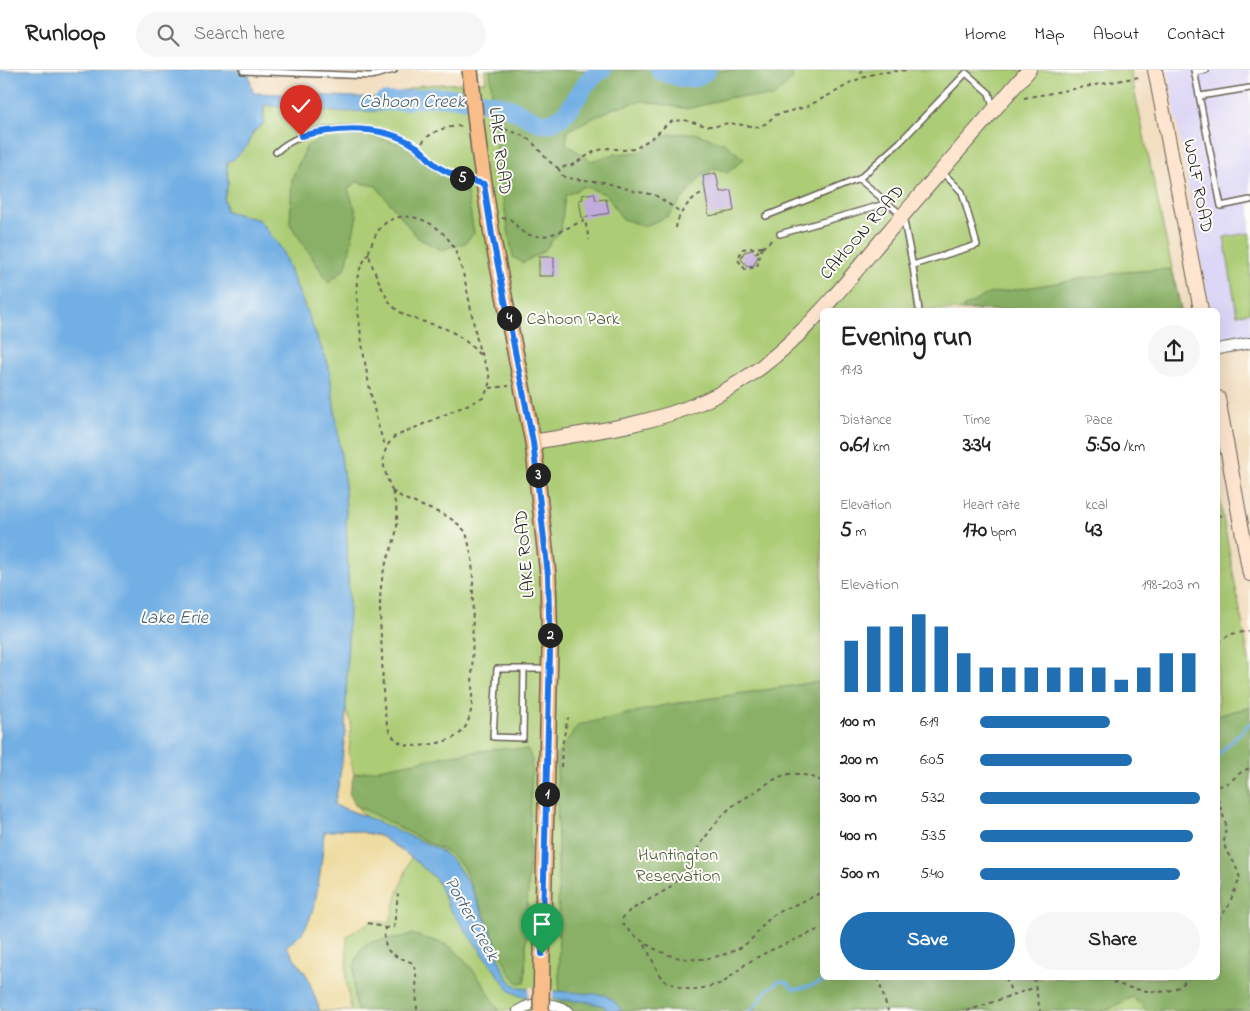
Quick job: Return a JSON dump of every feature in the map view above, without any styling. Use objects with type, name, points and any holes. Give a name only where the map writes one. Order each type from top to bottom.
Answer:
[{"type":"main road","name":"LAKE ROAD","points":[[470,70],[479,150],[492,235],[533,442],[548,575],[550,669],[541,1011]]},
{"type":"street","name":"CAHOON ROAD","points":[[824,308],[1029,70]]},
{"type":"street","name":"WOLF ROAD","points":[[1155,70],[1202,308]]},
{"type":"street","name":"CAHOON ROAD","points":[[533,442],[591,433],[661,417],[702,402],[729,388],[766,363],[820,313]]},
{"type":"street","points":[[1220,349],[1250,343]]},
{"type":"street","points":[[1220,409],[1250,574]]},
{"type":"street","points":[[518,1011],[534,1004],[548,1004],[568,1011]]},
{"type":"lane","points":[[242,71],[371,76],[394,70]]},
{"type":"lane","points":[[1206,70],[1195,71],[1221,206],[1250,200]]},
{"type":"lane","points":[[766,216],[859,178],[900,142],[966,72],[989,93],[994,109]]},
{"type":"lane","points":[[1200,96],[1250,88]]},
{"type":"lane","points":[[276,152],[283,145],[301,136],[321,131],[356,128],[404,139],[419,148],[439,168],[462,178],[484,184]]},
{"type":"lane","points":[[913,265],[977,245],[962,192],[941,171]]},
{"type":"lane","points":[[859,178],[903,216],[913,265],[919,308]]},
{"type":"lane","points":[[780,234],[888,203]]},
{"type":"lane","points":[[524,669],[523,738],[493,737],[497,669],[524,669],[550,669]]},
{"type":"path","points":[[860,70],[862,78]]},
{"type":"path","points":[[558,168],[572,165],[595,151],[608,148],[635,149],[673,121],[684,120],[708,126],[728,123],[758,127],[767,123],[775,116],[806,107],[851,82],[876,73],[908,70]]},
{"type":"path","points":[[1024,98],[1139,77]]},
{"type":"path","points":[[419,148],[424,140],[439,130],[469,126]]},
{"type":"path","points":[[487,126],[511,131],[526,137],[566,178],[604,182],[633,191],[655,195],[682,213]]},
{"type":"path","points":[[676,228],[676,220],[694,196],[705,192]]},
{"type":"path","points":[[386,446],[379,429],[367,370],[357,298],[358,273],[369,253],[372,241],[386,222],[398,217],[412,216],[424,220],[437,228],[450,243],[459,262],[481,356],[488,371],[490,388],[483,398],[394,437],[386,446],[384,455],[384,465],[396,512],[397,531],[384,567],[380,600],[387,725],[397,741],[405,745],[433,744],[458,735],[465,728],[472,705],[474,607],[473,573],[469,543],[466,532],[447,516],[405,499],[392,491]]},
{"type":"path","points":[[500,219],[510,219],[524,233],[539,236],[561,232],[585,220],[589,240]]},
{"type":"path","points":[[756,252],[780,234]]},
{"type":"path","points":[[762,247],[757,267],[745,269],[738,260],[742,249],[762,247]]},
{"type":"path","points":[[369,253],[382,289],[391,304],[402,313],[451,331],[464,339],[481,356]]},
{"type":"path","points":[[490,388],[509,386]]},
{"type":"path","points":[[1220,516],[1225,515]]},
{"type":"path","points":[[1220,641],[1231,634],[1250,631]]},
{"type":"path","points":[[1220,786],[1226,785],[1242,771],[1250,768]]},
{"type":"path","points":[[820,780],[801,773],[776,778],[733,806],[704,839],[690,863],[670,888],[624,915],[622,920],[623,926],[644,943],[661,953],[679,958],[707,957],[727,954],[751,942],[772,916],[820,893]]},
{"type":"path","points":[[1220,806],[1226,825],[1224,842],[1226,851],[1235,864],[1240,878],[1227,909],[1220,917]]},
{"type":"path","points":[[368,923],[385,928],[394,927],[398,894]]},
{"type":"path","points":[[385,928],[384,942],[388,951],[396,958],[414,963],[417,1011]]},
{"type":"path","points":[[644,943],[662,980],[682,988],[695,990],[723,983],[748,963],[769,951],[820,929]]},
{"type":"path","points":[[879,980],[888,1011]]},
{"type":"path","points":[[1007,980],[1012,994]]},
{"type":"path","points":[[1034,980],[1040,1011]]},
{"type":"path","points":[[1110,980],[1126,988],[1166,992],[1176,988],[1186,980]]},
{"type":"path","points":[[968,1011],[1036,986]]},
{"type":"shaded area","points":[[1168,70],[1250,70],[1250,339],[1228,343],[1223,342],[1220,340],[1220,308],[1210,308]]},
{"type":"green space","name":"Cahoon Park","points":[[485,70],[1130,70],[1181,308],[820,308],[820,980],[1220,980],[1220,501],[1250,666],[1250,1011],[249,1011],[345,735],[349,605],[345,486],[329,367],[281,248],[259,220],[226,211],[224,198],[228,184],[227,162],[248,145],[253,132],[264,123],[264,105],[251,97],[380,98],[422,85],[486,82]]},
{"type":"green space","points":[[490,70],[791,70],[793,79],[773,97],[732,97],[687,109],[643,101],[614,108],[568,130],[566,144],[591,161],[615,154],[640,152],[669,134],[694,133],[724,143],[744,159],[727,173],[716,168],[704,173],[668,216],[645,226],[622,219],[607,195],[584,186],[565,196],[561,229],[544,251],[523,263],[513,257],[498,172]]},
{"type":"green space","points":[[331,134],[372,136],[403,145],[423,163],[466,187],[474,233],[465,243],[441,250],[418,238],[376,186],[357,182],[348,189],[357,215],[346,267],[329,283],[290,224],[292,178],[307,146]]},
{"type":"green space","points":[[1250,233],[1250,312],[1237,315],[1224,237]]},
{"type":"green space","points":[[1171,269],[1181,308],[963,308],[988,294],[1123,272]]},
{"type":"green space","name":"Huntington Reservation","points":[[820,681],[820,980],[1220,980],[1220,714],[1250,707],[1250,1011],[1148,1011],[1132,997],[1105,1011],[561,1011],[559,981],[557,755],[578,725],[666,705]]},
{"type":"green space","points":[[504,748],[528,750],[532,760],[525,982],[518,983],[509,972],[463,867],[449,853],[355,805],[349,793],[354,774],[451,755]]},
{"type":"green space","points":[[412,934],[444,944],[459,954],[478,977],[499,1011],[357,1011],[354,976],[357,958],[361,951],[372,942],[395,939]]},
{"type":"sand","points":[[346,711],[351,722],[349,753],[354,774],[349,793],[355,805],[365,816],[334,805],[345,735]]},
{"type":"sand","points":[[347,829],[380,836],[411,857],[389,924],[373,920],[347,936],[346,980],[351,1011],[320,1011],[307,976],[286,946],[302,933],[320,873],[324,832]]},
{"type":"water","name":"Lake Erie","points":[[0,70],[248,70],[253,93],[380,98],[404,92],[409,101],[381,111],[334,112],[264,105],[264,123],[253,132],[248,145],[234,159],[227,162],[228,184],[224,198],[226,211],[259,220],[281,248],[329,367],[345,486],[349,605],[345,735],[339,783],[334,805],[412,837],[437,849],[451,859],[464,875],[476,897],[494,940],[502,967],[513,984],[519,988],[605,995],[617,1004],[622,1011],[608,1011],[604,1006],[588,1002],[520,996],[510,991],[449,908],[436,879],[411,857],[380,836],[347,829],[324,832],[318,886],[311,914],[301,934],[286,946],[307,976],[320,1011],[0,1011]]},
{"type":"pier","points":[[529,987],[553,988],[553,1002],[528,999]]},
{"type":"building","points":[[716,173],[720,192],[731,190],[734,211],[709,216],[703,176]]},
{"type":"building","points":[[594,193],[596,200],[606,199],[609,213],[582,218],[579,200],[583,199],[582,195]]},
{"type":"building","points":[[752,250],[758,256],[754,265],[747,266],[741,259],[744,252]]},
{"type":"building","points":[[539,257],[554,257],[554,276],[539,276]]},
{"type":"waterway","name":"Cahoon Creek","points":[[383,102],[433,97],[460,98],[501,106],[536,121],[547,123],[560,118],[572,105],[588,81],[602,70]]},
{"type":"waterway","name":"Cahoon Creek","points":[[659,70],[684,78],[701,75],[707,70]]},
{"type":"waterway","points":[[1220,753],[1250,723]]},
{"type":"waterway","points":[[749,1011],[754,1008],[767,990],[779,981],[786,982],[794,989],[803,988],[825,980]]},
{"type":"route","points":[[301,136],[321,131],[356,128],[385,134],[404,139],[419,148],[439,168],[462,178],[484,184],[492,235],[533,442],[540,490],[548,575],[550,652],[542,954]]},
{"type":"water label","name":"Porter Creek","points":[[471,919]]}]
